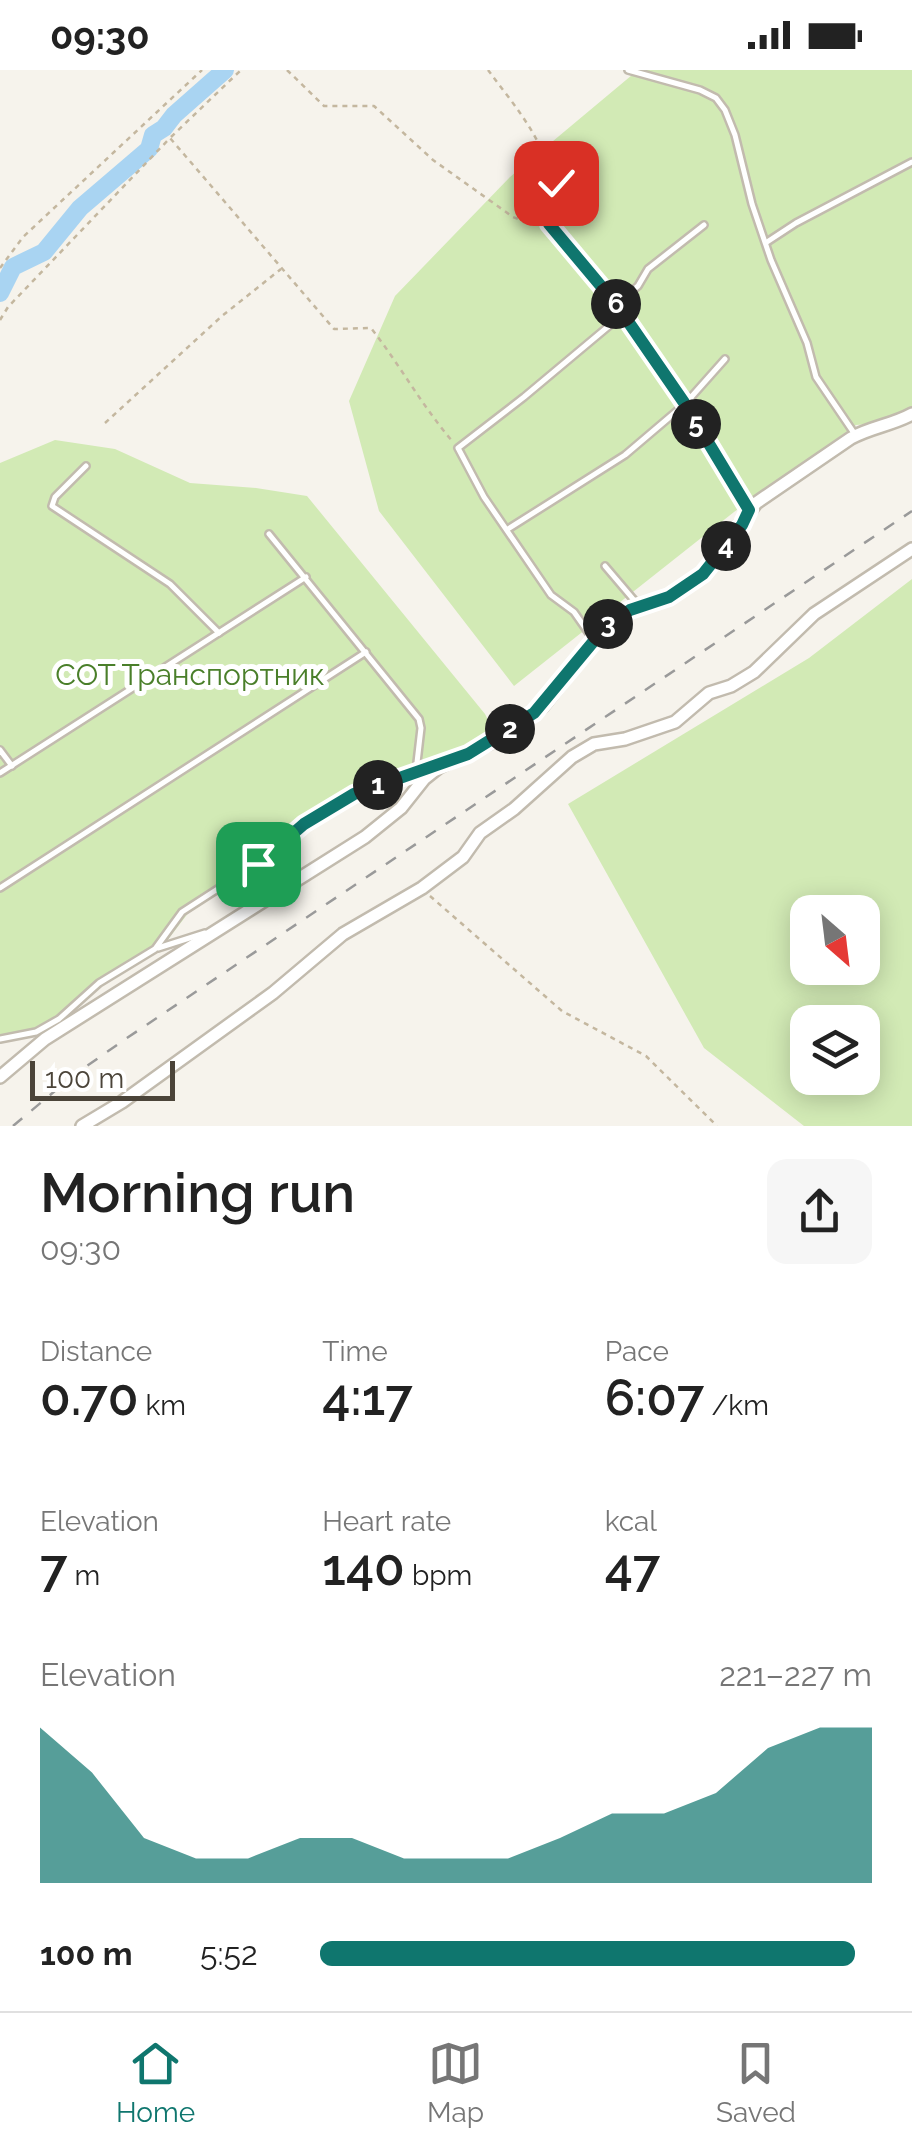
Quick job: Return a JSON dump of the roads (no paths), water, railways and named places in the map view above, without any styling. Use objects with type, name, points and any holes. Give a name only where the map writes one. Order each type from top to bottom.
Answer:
[{"type":"street","points":[[0,1077],[45,1039],[365,837],[401,808],[439,767],[490,743],[542,706],[608,624],[669,597],[703,574],[742,525],[749,510],[772,490],[856,435],[892,426],[912,414]]},
{"type":"street","points":[[82,1126],[122,1102],[273,993],[343,934],[422,888],[463,857],[480,834],[514,810],[572,757],[594,744],[626,739],[675,722],[709,693],[754,672],[814,614],[912,548]]},
{"type":"lane","points":[[628,70],[700,90],[716,98],[725,110],[743,175],[808,343],[816,376],[856,435]]},
{"type":"lane","points":[[767,242],[796,222],[912,162]]},
{"type":"lane","points":[[549,224],[616,304],[685,404],[749,510]]},
{"type":"lane","points":[[616,304],[638,286],[648,269],[704,225]]},
{"type":"lane","points":[[594,640],[574,612],[551,596],[484,497],[458,448],[622,315]]},
{"type":"lane","points":[[508,529],[625,455],[685,404],[725,360]]},
{"type":"lane","points":[[86,466],[52,506],[170,584],[220,633]]},
{"type":"lane","points":[[268,534],[419,719],[416,771]]},
{"type":"lane","points":[[605,566],[640,607]]},
{"type":"lane","points":[[0,773],[306,576]]},
{"type":"lane","points":[[0,888],[366,652]]},
{"type":"lane","points":[[0,750],[12,766]]},
{"type":"lane","points":[[155,950],[182,912],[258,864],[304,824],[354,794],[416,771],[439,767]]},
{"type":"lane","points":[[45,1039],[59,1019],[98,983],[155,950],[216,930]]},
{"type":"lane","points":[[0,1038],[36,1032],[59,1019]]},
{"type":"waterway","points":[[0,293],[13,267],[44,252],[80,208],[149,149],[153,135],[225,70]]},
{"type":"railway","points":[[13,1126],[124,1040],[912,511]]},
{"type":"park label","name":"СОТ Транспортник","points":[[190,675]]}]
